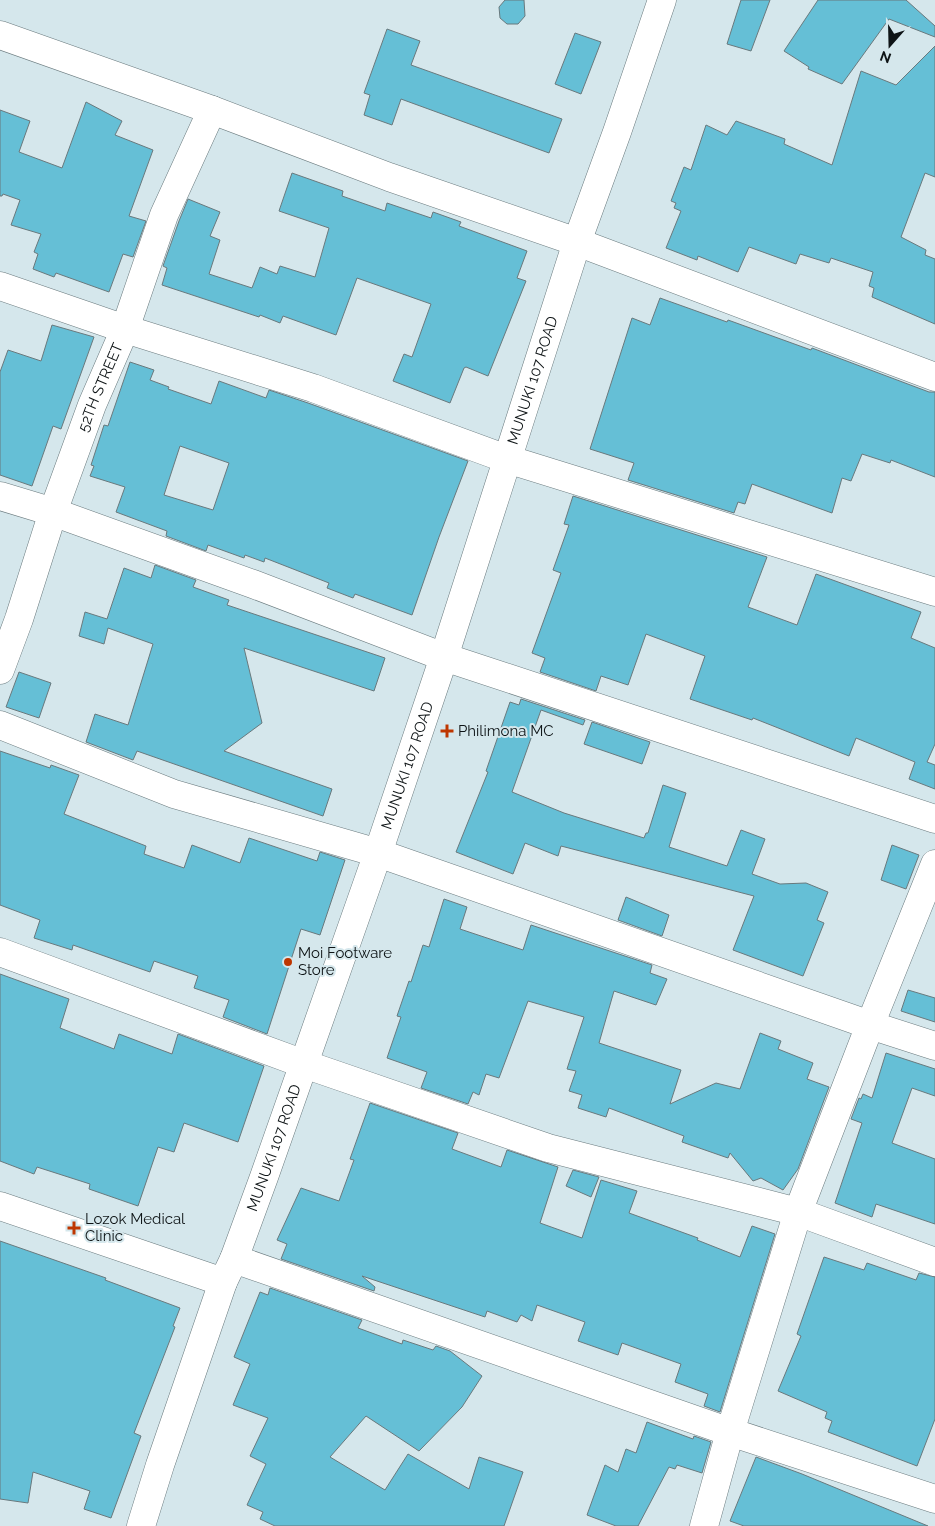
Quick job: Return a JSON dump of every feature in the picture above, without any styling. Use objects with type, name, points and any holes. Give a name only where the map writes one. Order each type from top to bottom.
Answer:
[{"type":"street","name":"MUNUKI 107 ROAD","points":[[141,1526],[160,1465],[378,854],[444,657],[577,242],[617,132],[661,0]]},
{"type":"street","points":[[0,35],[212,110],[389,177],[577,242],[935,377]]},
{"type":"street","name":"52TH STREET","points":[[0,670],[19,619],[53,512],[92,405],[125,329],[164,215],[212,110]]},
{"type":"street","points":[[0,286],[125,329],[312,388],[507,459],[935,592]]},
{"type":"street","points":[[0,496],[53,512],[244,581],[444,657],[935,819]]},
{"type":"street","points":[[0,725],[174,794],[378,854],[935,1046]]},
{"type":"street","points":[[704,1526],[730,1432],[798,1212],[870,1025],[935,864]]},
{"type":"street","points":[[0,952],[304,1064],[548,1148],[798,1212],[935,1262]]},
{"type":"street","points":[[0,1206],[229,1270],[935,1499]]},
{"type":"building","points":[[505,0],[524,0],[525,16],[518,24],[507,24],[500,18],[499,7]]},
{"type":"building","points":[[741,0],[770,0],[751,51],[727,44]]},
{"type":"building","points":[[818,0],[906,0],[935,26],[935,37],[889,19],[842,84],[808,69],[809,67],[784,51]]},
{"type":"building","points":[[387,29],[420,41],[411,65],[562,119],[549,153],[401,99],[392,125],[364,115],[370,95],[364,93]]},
{"type":"building","points":[[575,33],[601,42],[581,94],[555,84]]},
{"type":"building","points":[[935,46],[935,177],[925,173],[901,237],[926,250],[925,255],[935,259],[935,324],[872,297],[874,288],[869,286],[873,272],[831,258],[829,263],[800,254],[796,264],[749,247],[738,272],[698,256],[697,260],[666,248],[681,211],[674,208],[676,203],[671,201],[684,167],[691,170],[706,125],[727,135],[736,121],[785,139],[784,144],[832,165],[861,71],[896,85]]},
{"type":"building","points":[[86,102],[122,121],[115,135],[153,150],[129,216],[146,221],[133,257],[123,254],[109,292],[56,273],[54,277],[33,269],[38,254],[34,252],[41,234],[11,225],[20,200],[3,194],[0,196],[0,110],[30,121],[19,152],[62,168]]},
{"type":"building","points":[[292,173],[343,191],[342,196],[385,211],[387,203],[431,218],[433,212],[461,222],[459,226],[527,251],[517,278],[526,281],[488,376],[466,367],[464,368],[450,403],[393,381],[404,354],[412,357],[431,304],[357,278],[336,335],[283,316],[280,323],[260,315],[259,317],[162,285],[167,268],[163,266],[188,199],[220,212],[210,236],[220,240],[209,274],[252,288],[260,267],[277,274],[280,266],[315,277],[329,228],[279,211]]},
{"type":"building","points":[[660,298],[811,350],[812,348],[929,392],[935,392],[935,477],[891,460],[890,463],[862,454],[851,481],[842,478],[832,513],[752,484],[745,504],[738,502],[734,513],[628,480],[634,463],[590,449],[632,318],[650,325]]},
{"type":"building","points":[[52,325],[94,337],[61,429],[53,426],[32,486],[0,475],[0,372],[8,350],[41,361]]},
{"type":"building","points":[[130,362],[154,370],[150,380],[169,387],[168,389],[211,404],[219,381],[266,398],[269,390],[468,461],[412,615],[355,594],[353,598],[327,588],[329,583],[265,558],[264,562],[245,555],[244,558],[208,545],[206,551],[166,536],[167,531],[116,512],[125,487],[90,476],[94,466],[91,465],[104,425],[108,426]],"holes":[[[180,446],[229,463],[213,510],[164,495]]]},
{"type":"building","points":[[573,496],[767,557],[748,607],[797,625],[816,574],[921,612],[911,638],[935,648],[935,744],[927,762],[935,765],[935,789],[909,779],[915,762],[856,738],[849,756],[753,718],[752,720],[690,699],[705,656],[646,634],[628,685],[601,676],[596,691],[540,672],[545,658],[532,653],[561,573],[553,570],[569,525],[564,524]]},
{"type":"building","points":[[155,565],[196,580],[193,587],[229,600],[227,605],[385,658],[374,691],[244,648],[262,723],[224,751],[332,789],[323,816],[137,751],[133,760],[86,742],[95,714],[128,725],[153,644],[108,628],[104,644],[79,636],[85,612],[107,619],[124,568],[151,578]]},
{"type":"building","points":[[19,672],[51,683],[39,718],[6,707]]},
{"type":"building","points":[[521,699],[585,720],[583,725],[541,710],[512,792],[564,813],[644,838],[646,833],[648,833],[663,785],[686,793],[669,847],[727,866],[741,830],[765,839],[752,874],[780,884],[806,883],[828,892],[817,920],[824,923],[803,976],[733,950],[754,896],[561,846],[558,856],[525,843],[513,874],[456,852],[488,772],[486,771],[510,702],[519,705]]},
{"type":"building","points":[[592,722],[650,742],[642,764],[584,744]]},
{"type":"building","points":[[0,751],[50,768],[51,765],[79,775],[64,814],[146,846],[144,854],[184,868],[192,845],[240,863],[249,838],[317,861],[320,852],[345,860],[320,935],[301,929],[267,1034],[223,1017],[229,1000],[194,988],[198,976],[154,961],[150,972],[73,945],[72,950],[34,938],[40,920],[0,905]]},
{"type":"building","points":[[892,845],[919,855],[906,889],[881,880]]},
{"type":"building","points":[[626,897],[669,915],[662,936],[618,920]]},
{"type":"building","points":[[444,899],[467,907],[460,929],[523,950],[531,925],[652,965],[650,973],[667,979],[656,1005],[614,991],[599,1043],[681,1070],[670,1104],[716,1083],[740,1089],[760,1033],[781,1041],[778,1049],[813,1063],[807,1079],[829,1087],[798,1169],[783,1190],[761,1178],[753,1181],[730,1153],[728,1158],[682,1142],[684,1136],[609,1108],[606,1117],[578,1108],[582,1095],[569,1091],[576,1071],[567,1069],[584,1017],[528,1001],[499,1078],[486,1074],[479,1095],[473,1092],[468,1104],[421,1088],[427,1072],[387,1058],[401,1017],[397,1016],[409,981],[411,982],[423,945],[429,947]]},
{"type":"building","points":[[0,974],[69,999],[60,1028],[114,1049],[119,1034],[172,1054],[178,1034],[264,1066],[238,1142],[184,1123],[174,1152],[158,1147],[138,1206],[89,1189],[90,1184],[37,1167],[34,1174],[0,1161]]},
{"type":"building","points":[[908,990],[935,998],[935,1022],[901,1011]]},
{"type":"building","points":[[886,1053],[935,1069],[935,1096],[912,1088],[892,1143],[935,1159],[935,1224],[876,1204],[872,1217],[835,1203],[862,1123],[851,1119],[859,1098],[861,1099],[863,1094],[872,1098]]},
{"type":"building","points":[[370,1103],[458,1133],[452,1149],[501,1167],[507,1150],[558,1167],[540,1223],[582,1238],[601,1180],[637,1191],[629,1213],[698,1238],[697,1240],[740,1257],[752,1226],[775,1234],[720,1412],[704,1406],[708,1394],[675,1382],[681,1364],[622,1343],[618,1355],[578,1341],[585,1322],[537,1305],[532,1321],[521,1315],[517,1322],[487,1311],[485,1317],[362,1276],[375,1287],[374,1291],[281,1259],[287,1244],[277,1240],[301,1188],[339,1201],[354,1160],[350,1159]]},
{"type":"building","points":[[573,1170],[599,1177],[591,1197],[566,1186]]},
{"type":"building","points":[[0,1241],[106,1278],[105,1280],[180,1308],[173,1326],[175,1327],[134,1433],[141,1436],[111,1518],[84,1509],[90,1491],[33,1472],[28,1503],[0,1499]]},
{"type":"building","points":[[824,1257],[864,1270],[867,1263],[916,1280],[919,1273],[935,1277],[935,1419],[917,1466],[828,1432],[832,1421],[825,1418],[827,1412],[778,1391],[801,1336],[797,1334]]},
{"type":"building","points":[[270,1288],[362,1320],[358,1328],[402,1344],[403,1340],[433,1350],[436,1346],[450,1351],[482,1376],[462,1407],[419,1451],[366,1416],[330,1457],[385,1490],[408,1454],[469,1489],[479,1457],[523,1472],[504,1526],[275,1526],[260,1519],[263,1512],[247,1505],[266,1464],[250,1456],[268,1418],[233,1405],[250,1364],[234,1357],[260,1292],[268,1295]]},
{"type":"building","points":[[647,1422],[693,1439],[694,1436],[711,1442],[702,1473],[677,1465],[675,1469],[669,1467],[638,1526],[616,1526],[587,1515],[605,1465],[618,1472],[626,1449],[636,1453]]},
{"type":"building","points":[[756,1457],[928,1526],[744,1526],[730,1521]]},
{"type":"place","name":"Philimona MC","points":[[447,731]]},
{"type":"place","name":"Moi Footware Store","points":[[288,962]]},
{"type":"place","name":"Lozok Medical Clinic","points":[[74,1228]]}]
